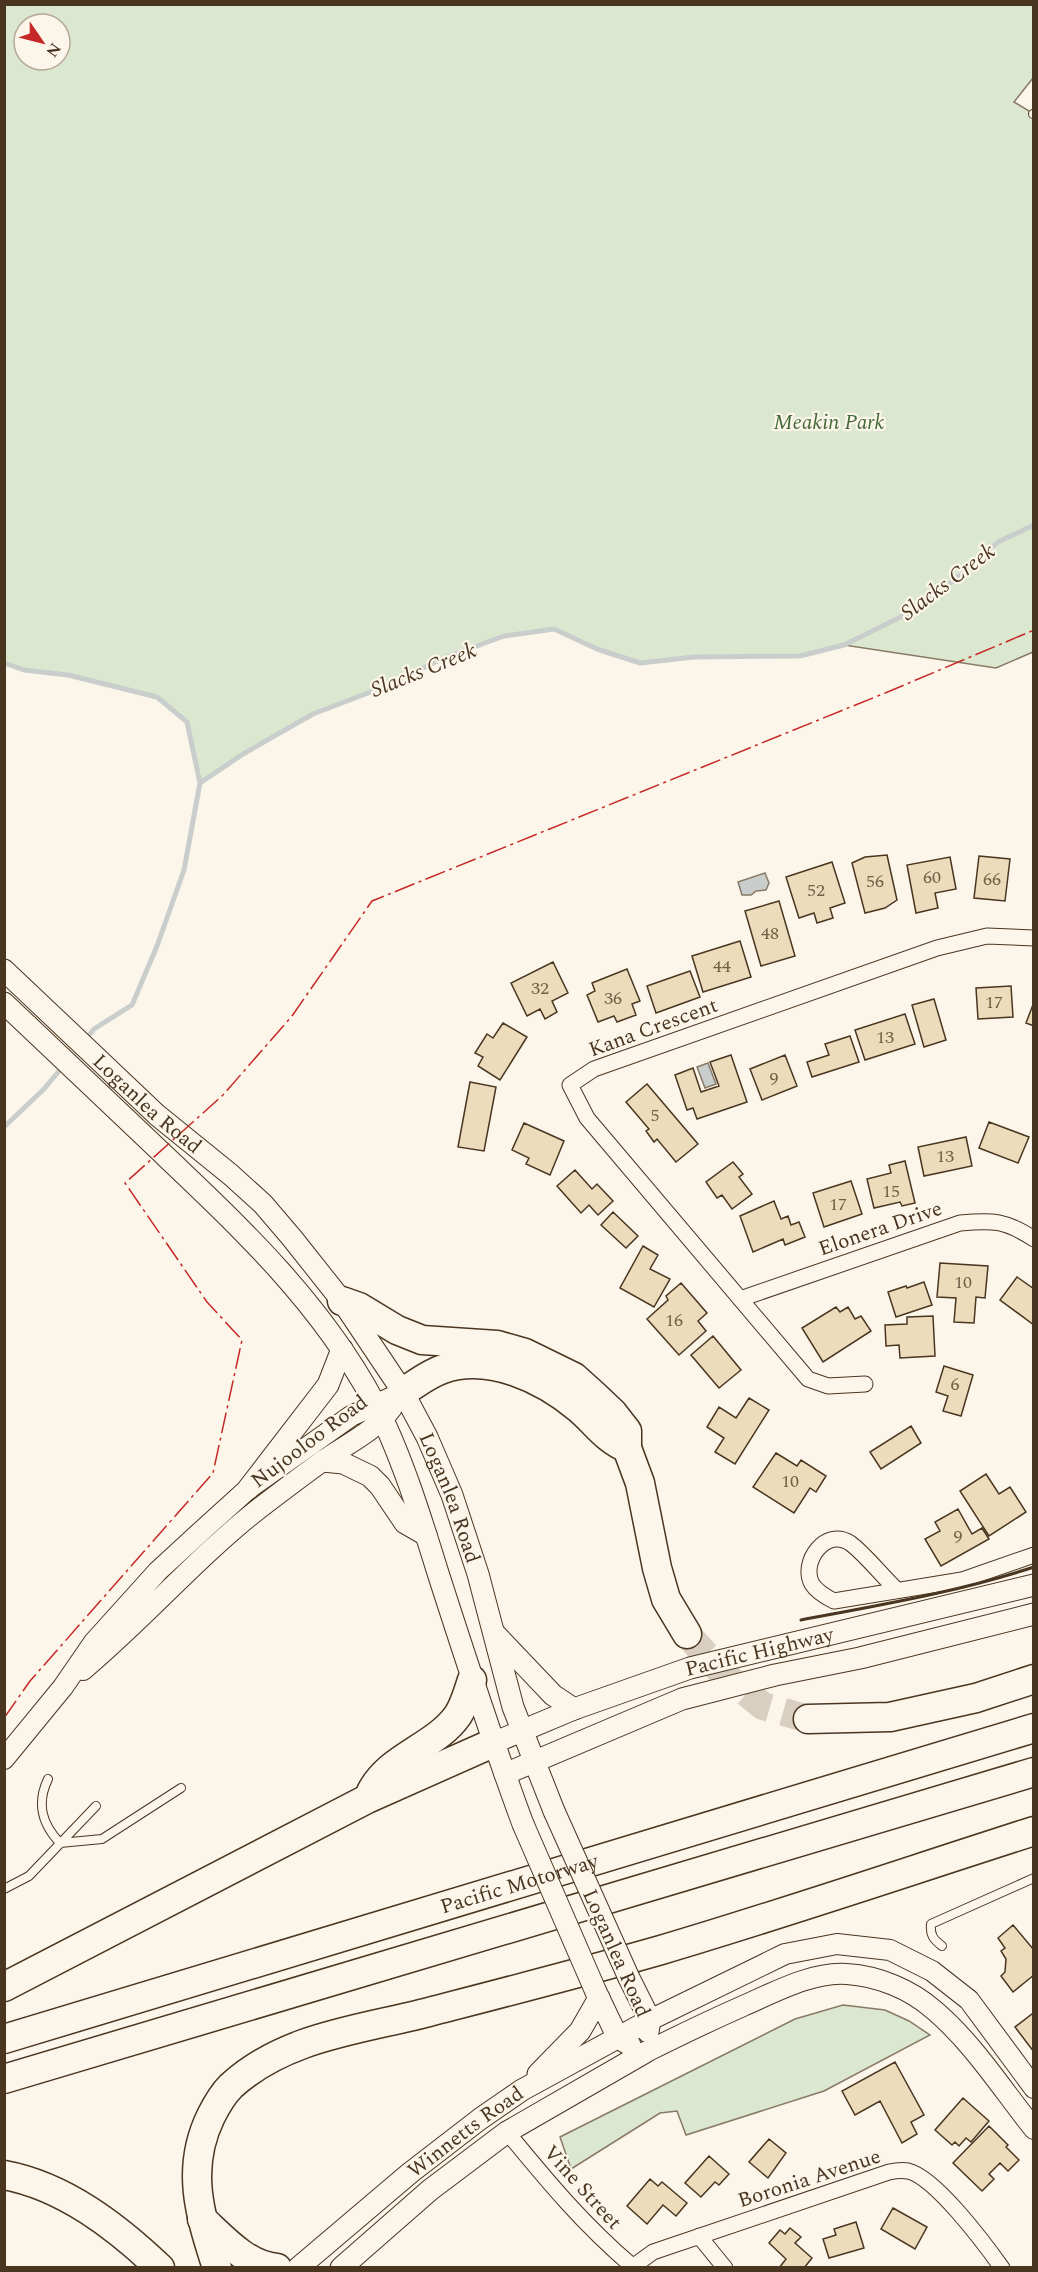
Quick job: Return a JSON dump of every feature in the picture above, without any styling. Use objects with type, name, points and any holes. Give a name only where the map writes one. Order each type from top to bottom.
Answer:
[{"type":"highway","points":[[342,1301],[359,1307],[397,1330],[422,1340],[497,1345],[525,1353],[574,1377],[614,1413],[627,1431],[627,1448],[640,1483],[657,1568],[666,1599],[687,1634]]},
{"type":"highway","points":[[403,1392],[442,1369],[459,1365],[496,1367],[518,1373],[562,1395],[594,1422],[612,1442],[627,1448]]},
{"type":"highway","points":[[808,1719],[890,1717],[976,1698],[1034,1679]]},
{"type":"highway","points":[[359,1803],[378,1777],[438,1734],[457,1717],[465,1703],[472,1680]]},
{"type":"highway","name":"Pacific Motorway","points":[[4,2039],[1034,1728]]},
{"type":"highway","points":[[4,1987],[359,1803],[493,1743]]},
{"type":"highway","name":"Pacific Motorway","points":[[4,2079],[1034,1772]]},
{"type":"highway","points":[[218,2268],[202,2219],[196,2186],[198,2155],[205,2129],[214,2109],[230,2087],[271,2056],[334,2033],[403,2018],[660,1950],[1034,1831]]},
{"type":"highway","points":[[4,2175],[57,2192],[95,2215],[138,2247],[160,2268]]},
{"type":"highway","points":[[202,2219],[244,2255],[260,2265],[277,2268]]},
{"type":"main road","name":"Loganlea Road","points":[[4,1003],[231,1218],[287,1276],[342,1349],[379,1412],[395,1449],[426,1535],[493,1743],[523,1824],[618,2038],[644,2053],[650,2020],[554,1811],[522,1730],[513,1707],[478,1574],[452,1495],[427,1437],[403,1392],[342,1301],[262,1204],[231,1175],[157,1115],[7,972]]},
{"type":"main road","points":[[248,1489],[328,1385],[342,1349]]},
{"type":"main road","points":[[323,1461],[343,1463],[370,1476],[380,1486],[405,1522],[426,1535]]},
{"type":"main road","name":"Pacific Highway","points":[[493,1743],[574,1709],[690,1668],[1034,1585]]},
{"type":"main road","name":"Pacific Highway","points":[[505,1774],[682,1699],[775,1675],[860,1658],[1034,1614]]},
{"type":"main road","points":[[494,1634],[553,1695],[574,1709]]},
{"type":"main road","points":[[522,2090],[580,2031],[597,1995]]},
{"type":"main road","name":"Winnetts Road","points":[[298,2268],[410,2173],[522,2090],[650,2020]]},
{"type":"main road","name":"Winnetts Road","points":[[347,2265],[430,2190],[507,2132],[569,2094],[644,2053]]},
{"type":"street","name":"Kana Crescent","points":[[865,1384],[828,1386],[808,1379],[586,1118],[570,1085],[594,1069],[937,948],[987,936],[1034,938]]},
{"type":"street","name":"Elonera Drive","points":[[740,1299],[960,1223],[989,1220],[1014,1226],[1034,1239]]},
{"type":"street","name":"Nujooloo Road","points":[[63,1687],[107,1650],[171,1586],[260,1508],[323,1461],[403,1392]]},
{"type":"street","name":"Nujooloo Road","points":[[4,1759],[63,1687],[94,1642],[158,1571],[248,1489],[351,1416],[379,1412]]},
{"type":"street","points":[[896,1589],[849,1542],[837,1540],[825,1543],[816,1550],[810,1560],[808,1574],[813,1585],[820,1594],[834,1601],[896,1589],[962,1580],[1034,1555]]},
{"type":"street","points":[[650,2020],[785,1954],[837,1944],[890,1950],[932,1971],[969,2000],[1034,2088]]},
{"type":"street","points":[[644,2053],[790,1985],[817,1977],[845,1973],[886,1982],[914,1995],[933,2009],[953,2028],[1034,2129]]},
{"type":"street","name":"Vine Street","points":[[507,2132],[542,2177],[577,2216],[632,2267]]},
{"type":"street","name":"Boronia Avenue","points":[[632,2267],[653,2252],[889,2172],[908,2171],[927,2182],[953,2206],[972,2227],[1002,2268]]},
{"type":"street","points":[[699,2236],[725,2268]]},
{"type":"lane","points":[[48,1779],[41,1793],[43,1818],[50,1832],[60,1843]]},
{"type":"lane","points":[[60,1843],[102,1839],[181,1788]]},
{"type":"lane","points":[[4,1889],[29,1876],[96,1806]]},
{"type":"lane","points":[[942,1946],[934,1940],[930,1933],[931,1924],[1034,1878]]},
{"type":"green space","name":"Meakin Park","points":[[5,5],[1033,5],[1033,78],[1014,102],[1034,114],[1033,652],[996,668],[844,645],[800,656],[695,657],[640,663],[597,649],[554,629],[504,636],[444,658],[381,688],[313,714],[243,754],[200,783],[187,723],[157,697],[68,675],[24,670],[5,663]]},
{"type":"green space","points":[[843,2005],[885,2010],[909,2021],[930,2035],[824,2091],[686,2135],[677,2111],[660,2113],[571,2169],[560,2137],[795,2019]]},
{"type":"shaded area","points":[[765,873],[769,883],[766,890],[756,891],[751,895],[742,895],[738,882]]},
{"type":"shaded area","points":[[708,1063],[716,1084],[705,1088],[697,1067]]},
{"type":"building","points":[[887,855],[897,900],[885,908],[865,913],[852,863],[865,857]]},
{"type":"building","points":[[979,856],[1010,859],[1005,901],[974,898]]},
{"type":"building","points":[[950,857],[956,889],[935,893],[938,908],[916,913],[907,865]]},
{"type":"building","points":[[832,862],[845,903],[830,908],[833,918],[817,923],[814,913],[799,918],[786,877]]},
{"type":"building","points":[[779,901],[795,956],[761,966],[745,911]]},
{"type":"building","points":[[740,941],[751,977],[703,992],[692,956]]},
{"type":"building","points":[[553,962],[568,993],[552,1001],[557,1012],[545,1019],[540,1009],[527,1016],[511,983]]},
{"type":"building","points":[[627,969],[640,1001],[632,1004],[636,1015],[617,1022],[614,1016],[598,1022],[587,995],[595,991],[592,983]]},
{"type":"building","points":[[690,971],[700,997],[656,1013],[647,986]]},
{"type":"building","points":[[1011,986],[1013,1017],[978,1019],[976,988]]},
{"type":"building","points":[[934,999],[946,1040],[924,1047],[912,1005]]},
{"type":"building","points":[[1034,1002],[1034,1026],[1026,1023]]},
{"type":"building","points":[[905,1014],[915,1044],[865,1060],[855,1030]]},
{"type":"building","points":[[503,1023],[527,1037],[500,1080],[478,1066],[483,1057],[475,1053],[487,1034],[493,1038]]},
{"type":"building","points":[[850,1036],[859,1062],[812,1077],[807,1062],[829,1055],[825,1044]]},
{"type":"building","points":[[731,1055],[747,1102],[697,1119],[693,1108],[687,1110],[675,1075],[693,1068],[701,1092],[719,1086],[710,1062]]},
{"type":"building","points":[[785,1055],[797,1086],[762,1100],[750,1069]]},
{"type":"building","points":[[470,1082],[496,1087],[484,1151],[458,1147]]},
{"type":"building","points":[[647,1084],[698,1144],[676,1162],[657,1139],[654,1142],[646,1131],[649,1129],[626,1102]]},
{"type":"building","points":[[989,1122],[1029,1137],[1018,1163],[979,1148]]},
{"type":"building","points":[[524,1123],[564,1141],[550,1175],[526,1164],[529,1158],[512,1150]]},
{"type":"building","points":[[966,1137],[972,1166],[924,1176],[918,1147]]},
{"type":"building","points":[[905,1161],[915,1203],[902,1206],[900,1202],[874,1208],[867,1179],[891,1173],[889,1165]]},
{"type":"building","points":[[733,1162],[743,1174],[739,1177],[752,1194],[732,1209],[722,1195],[717,1198],[706,1182]]},
{"type":"building","points":[[575,1170],[592,1189],[597,1184],[613,1201],[598,1215],[589,1205],[581,1213],[557,1186]]},
{"type":"building","points":[[851,1181],[862,1214],[824,1227],[813,1193]]},
{"type":"building","points":[[774,1201],[781,1219],[788,1216],[791,1225],[799,1222],[805,1237],[785,1245],[783,1239],[753,1252],[740,1216]]},
{"type":"building","points":[[613,1212],[638,1236],[626,1248],[601,1225]]},
{"type":"building","points":[[643,1246],[658,1255],[650,1269],[670,1279],[654,1307],[620,1288]]},
{"type":"building","points":[[940,1263],[988,1266],[985,1298],[976,1297],[974,1323],[954,1322],[956,1298],[937,1297]]},
{"type":"building","points":[[1017,1277],[1034,1289],[1034,1325],[1000,1300]]},
{"type":"building","points":[[924,1282],[932,1305],[896,1317],[888,1292]]},
{"type":"building","points":[[681,1283],[707,1313],[698,1321],[706,1331],[679,1355],[647,1319],[668,1300],[666,1296]]},
{"type":"building","points":[[836,1307],[840,1312],[848,1307],[855,1319],[861,1316],[871,1331],[823,1362],[802,1328]]},
{"type":"building","points":[[933,1316],[935,1356],[900,1358],[899,1345],[886,1346],[885,1325],[907,1324],[907,1317]]},
{"type":"building","points":[[713,1336],[741,1370],[719,1388],[691,1355]]},
{"type":"building","points":[[944,1366],[973,1375],[961,1416],[943,1411],[948,1396],[936,1392]]},
{"type":"building","points":[[749,1398],[769,1410],[735,1464],[715,1452],[724,1438],[707,1427],[719,1407],[736,1418]]},
{"type":"building","points":[[911,1426],[921,1443],[881,1469],[870,1452]]},
{"type":"building","points":[[776,1453],[797,1466],[801,1460],[826,1476],[816,1492],[810,1488],[794,1513],[753,1487]]},
{"type":"building","points":[[986,1474],[999,1494],[1010,1487],[1026,1512],[989,1536],[960,1491]]},
{"type":"building","points":[[958,1509],[972,1534],[982,1528],[989,1539],[941,1566],[925,1539],[940,1531],[935,1522]]},
{"type":"building","points":[[1013,1925],[1034,1950],[1034,1975],[1013,1992],[1001,1976],[1005,1972],[1006,1959],[1001,1951],[1005,1948],[998,1938]]},
{"type":"building","points":[[1032,2014],[1034,2016],[1034,2052],[1015,2027]]},
{"type":"building","points":[[895,2062],[924,2115],[911,2122],[917,2134],[902,2143],[880,2101],[855,2115],[842,2091]]},
{"type":"building","points":[[963,2098],[989,2121],[971,2142],[966,2138],[959,2146],[955,2142],[952,2145],[935,2130]]},
{"type":"building","points":[[989,2126],[1019,2160],[1008,2171],[1000,2163],[989,2174],[994,2179],[982,2191],[953,2163]]},
{"type":"building","points":[[769,2139],[786,2153],[768,2178],[749,2162]]},
{"type":"building","points":[[709,2156],[729,2174],[719,2185],[715,2182],[701,2197],[685,2183]]},
{"type":"building","points":[[650,2179],[658,2186],[662,2182],[687,2203],[676,2216],[663,2205],[647,2224],[627,2206]]},
{"type":"building","points":[[893,2208],[927,2227],[915,2249],[881,2229]]},
{"type":"building","points":[[856,2222],[864,2248],[829,2258],[823,2239],[836,2235],[834,2229]]},
{"type":"building","points":[[790,2228],[801,2237],[795,2243],[812,2258],[804,2268],[779,2268],[786,2259],[769,2243],[780,2230],[785,2234]]},
{"type":"waterway","name":"Slacks Creek","points":[[200,783],[243,754],[313,714],[381,688],[444,658],[504,636],[554,629],[597,649],[640,663],[694,657],[800,656],[844,645],[917,609],[998,542],[1034,525]]},
{"type":"waterway","name":"Slacks Creek","points":[[4,663],[24,670],[68,675],[157,697],[187,722],[200,783],[184,870],[157,946],[132,1005],[94,1029],[85,1040]]},
{"type":"waterway","name":"Slacks Creek","points":[[4,1127],[44,1089],[64,1065]]},
{"type":"tunnel","points":[[687,1634],[722,1673],[763,1706],[808,1719]]},
{"type":"wall","points":[[801,1620],[948,1591],[1034,1567]]},
{"type":"power","points":[[4,1718],[30,1681],[213,1473],[242,1340],[207,1302],[125,1183],[223,1095],[292,1016],[372,901],[890,691],[1034,630]]}]
